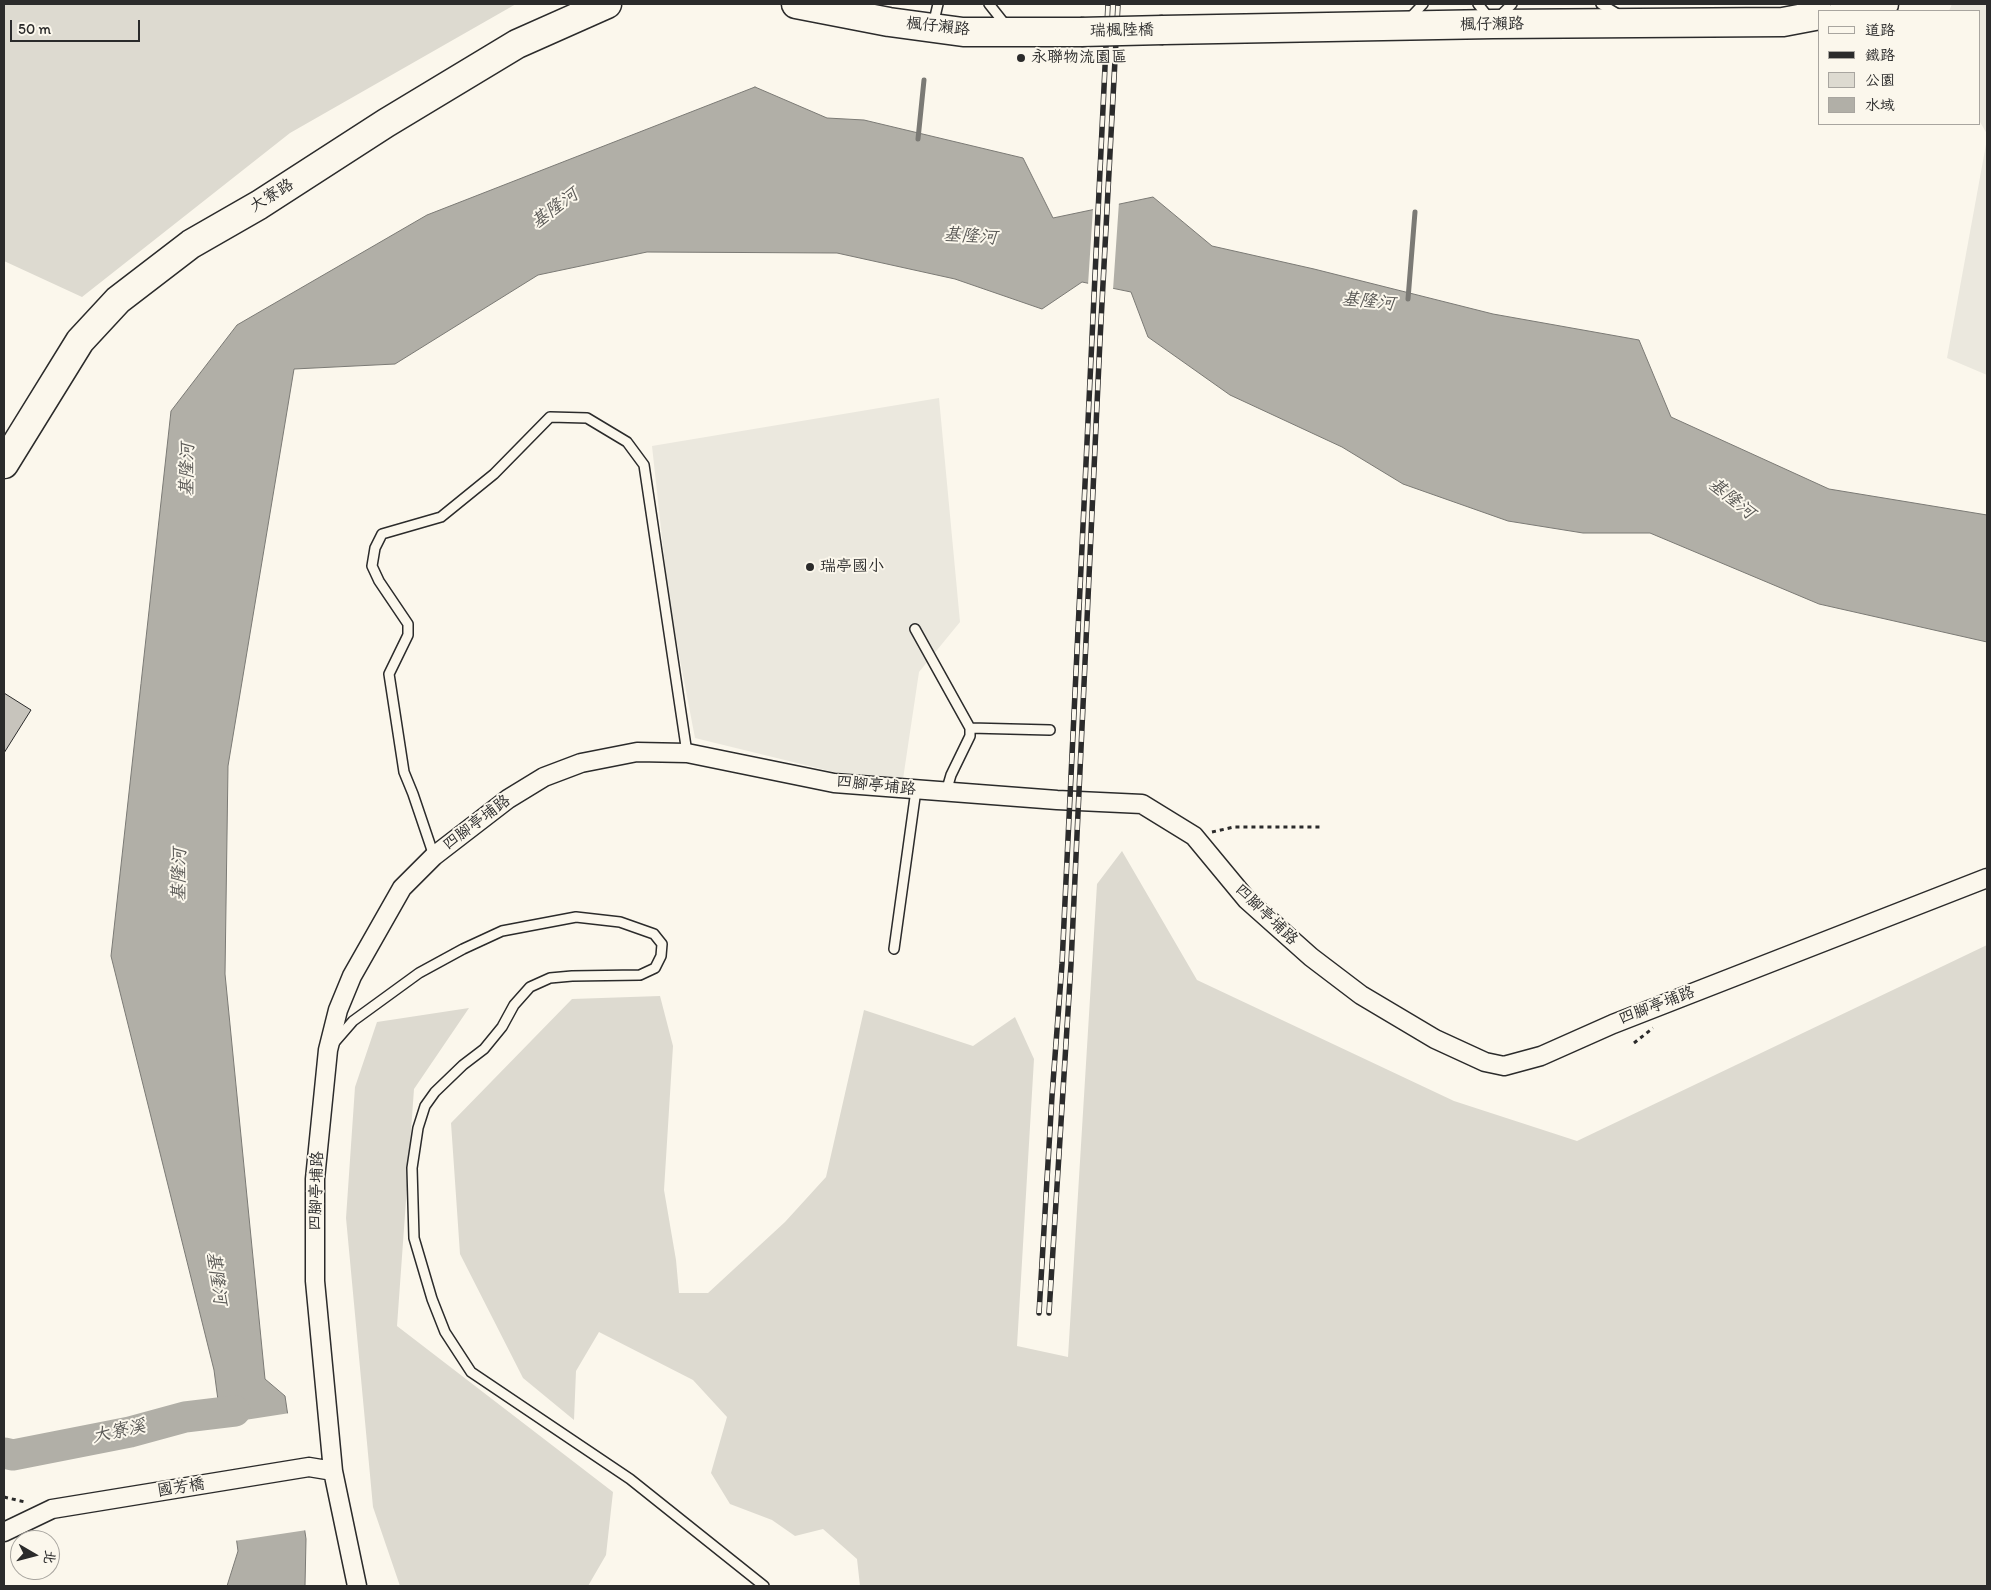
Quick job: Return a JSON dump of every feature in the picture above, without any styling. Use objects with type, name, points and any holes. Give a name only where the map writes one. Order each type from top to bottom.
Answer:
[{"type":"main road","name":"大寮路","points":[[4,464],[80,341],[118,300],[183,250],[259,205],[386,123],[517,44],[607,4]]},
{"type":"main road","name":"楓仔瀨路","points":[[796,4],[890,17],[935,16],[963,32],[1081,32]]},
{"type":"main road","points":[[1849,10],[1884,4]]},
{"type":"main road","name":"楓仔瀨路","points":[[1163,30],[1401,26],[1486,14],[1634,23],[1783,22],[1818,15]]},
{"type":"main road","name":"瑞楓陸橋","points":[[1081,32],[1163,30]]},
{"type":"street","name":"四腳亭埔路","points":[[357,1586],[334,1471],[315,1281],[315,1179],[328,1050],[338,1010],[352,976],[402,888],[434,856],[508,799],[544,777],[581,763],[637,752],[687,753],[834,783],[1142,804],[1194,836],[1247,900],[1311,958],[1354,989],[1435,1039],[1484,1062],[1504,1066],[1541,1056],[1613,1024],[1987,878]]},
{"type":"street","name":"國芳橋","points":[[4,1532],[52,1509],[309,1467],[334,1471]]},
{"type":"lane","points":[[989,4],[1011,32]]},
{"type":"lane","points":[[1401,26],[1423,4]]},
{"type":"lane","points":[[1486,14],[1512,4]]},
{"type":"lane","points":[[1601,4],[1634,23]]},
{"type":"lane","points":[[434,856],[404,772],[389,674],[408,635],[408,624],[379,581],[372,566],[375,548],[382,534],[441,517],[494,474],[550,417],[587,418],[627,442],[644,465],[687,753]]},
{"type":"lane","points":[[914,629],[970,728],[970,736],[951,775],[946,792]]},
{"type":"lane","points":[[970,728],[1050,730]]},
{"type":"lane","points":[[894,949],[916,790]]},
{"type":"lane","points":[[328,1050],[353,1021],[419,973],[463,949],[502,931],[576,917],[620,922],[654,934],[662,944],[661,956],[655,968],[640,975],[550,978],[530,987],[514,1005],[502,1027],[484,1049],[463,1065],[435,1092],[424,1106],[418,1128],[412,1168],[414,1238],[444,1332],[471,1372],[630,1478],[764,1586]]},
{"type":"path","points":[[1194,836],[1234,827],[1323,827]]},
{"type":"shaded area","points":[[1952,4],[1987,4],[1987,134],[1981,124],[1981,10],[1949,10]]},
{"type":"shaded area","points":[[1987,139],[1987,375],[1947,358]]},
{"type":"shaded area","name":"瑞亭國小","points":[[939,398],[960,622],[919,672],[903,779],[846,775],[695,738],[669,602],[652,446]]},
{"type":"green space","points":[[4,4],[516,4],[290,133],[82,297],[4,261]]},
{"type":"green space","points":[[1122,851],[1197,980],[1454,1101],[1577,1141],[1987,945],[1987,1586],[860,1586],[857,1559],[823,1529],[795,1536],[772,1520],[730,1504],[711,1473],[727,1417],[693,1380],[599,1332],[576,1371],[574,1420],[523,1378],[460,1254],[451,1123],[572,999],[660,996],[673,1046],[664,1190],[676,1260],[679,1293],[708,1293],[785,1222],[826,1177],[864,1010],[973,1046],[1015,1017],[1034,1059],[1017,1346],[1068,1357],[1097,884]]},
{"type":"green space","points":[[469,1008],[414,1089],[397,1326],[613,1492],[606,1555],[588,1586],[400,1586],[373,1507],[346,1218],[355,1087],[377,1022]]},
{"type":"water","name":"基隆河","points":[[755,87],[827,118],[864,120],[1023,158],[1053,218],[1153,197],[1212,246],[1314,269],[1493,314],[1639,340],[1671,417],[1829,489],[1987,515],[1987,642],[1819,604],[1650,533],[1583,533],[1508,521],[1403,484],[1342,447],[1230,395],[1148,337],[1131,292],[1082,282],[1042,309],[955,279],[837,253],[647,252],[538,275],[395,364],[294,369],[228,766],[225,974],[265,1379],[285,1396],[306,1539],[305,1586],[227,1586],[238,1551],[214,1370],[111,956],[171,411],[237,325],[427,215]]},
{"type":"pier","points":[[1119,202],[1113,290],[1088,285],[1093,208]]},
{"type":"pier","points":[[290,1413],[307,1530],[234,1541],[219,1424]]},
{"type":"building","points":[[4,693],[31,710],[4,753]]},
{"type":"waterway","points":[[918,139],[924,80]]},
{"type":"waterway","points":[[1408,299],[1415,212]]},
{"type":"waterway","name":"大寮溪","points":[[4,1453],[13,1455],[130,1432],[185,1417],[235,1411]]},
{"type":"railway","points":[[1039,1313],[1062,964],[1108,4]]},
{"type":"railway","points":[[1049,1313],[1071,964],[1100,340],[1118,4]]},
{"type":"place","name":"永聯物流園區","points":[[1021,58]]},
{"type":"place","name":"瑞亭國小","points":[[810,567]]}]
